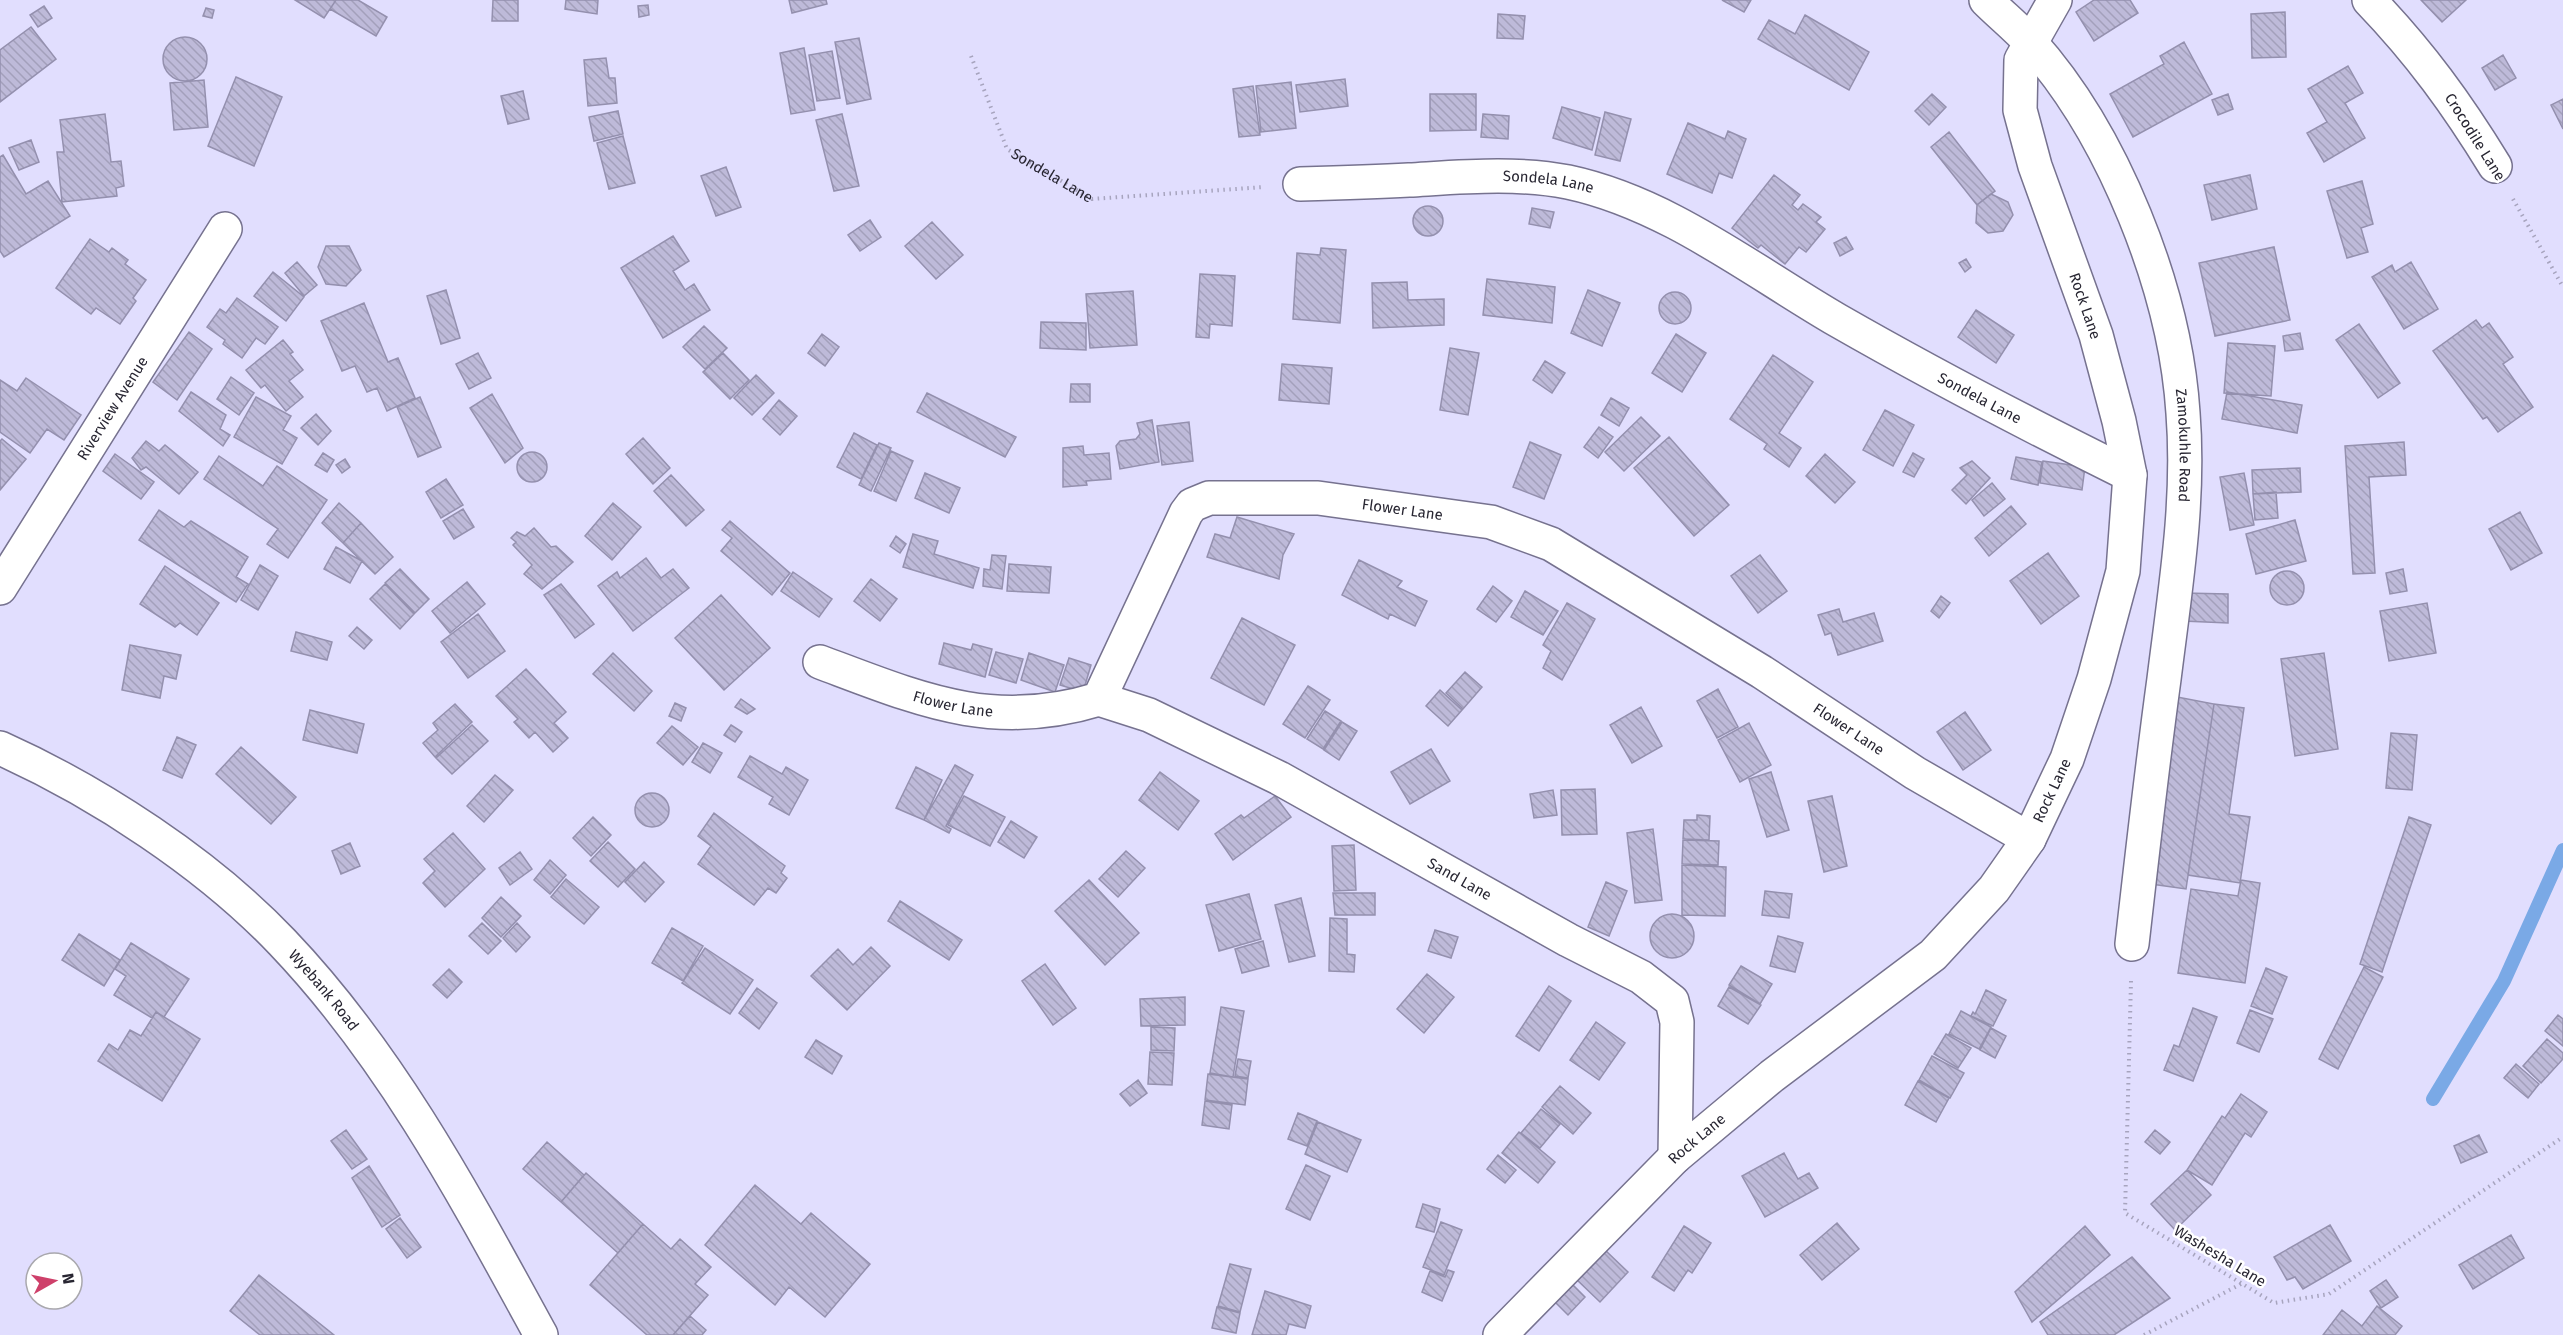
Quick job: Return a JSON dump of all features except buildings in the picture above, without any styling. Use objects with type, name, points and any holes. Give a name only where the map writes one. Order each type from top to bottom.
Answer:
[{"type":"street","name":"Zamokuhle Road","points":[[1986,0],[2029,41],[2059,79],[2103,147],[2144,242],[2175,339],[2184,412],[2186,492],[2132,944]]},
{"type":"street","name":"Rock Lane","points":[[1500,1335],[1675,1156],[1772,1076],[1933,955],[1994,889],[2029,839],[2067,759],[2097,669],[2123,571],[2130,475],[2119,421],[2096,335],[2035,166],[2020,110],[2021,60],[2029,41],[2055,0]]},
{"type":"street","name":"Crocodile Lane","points":[[2369,0],[2413,46],[2461,111],[2495,166]]},
{"type":"street","name":"Sondela Lane","points":[[1300,184],[1469,176],[1528,177],[1566,182],[1610,193],[1663,216],[1857,331],[2019,420],[2130,475]]},
{"type":"street","name":"Riverview Avenue","points":[[0,588],[225,229]]},
{"type":"street","name":"Flower Lane","points":[[820,662],[920,698],[984,713],[1038,713],[1066,709],[1099,699],[1186,513],[1199,501],[1224,497],[1318,498],[1435,513],[1491,522],[1551,544],[1762,672],[1915,773],[2029,839]]},
{"type":"street","name":"Sand Lane","points":[[1099,699],[1149,716],[1279,778],[1661,990],[1676,1008],[1675,1156]]},
{"type":"street","name":"Wyebank Road","points":[[0,748],[105,803],[196,865],[282,942],[385,1069],[446,1167],[541,1335]]},
{"type":"path","name":"Sondela Lane","points":[[971,56],[1006,149],[1092,199],[1300,184]]},
{"type":"path","name":"Crocodile Lane","points":[[2495,166],[2563,287]]},
{"type":"path","name":"Washesha Lane","points":[[2132,944],[2126,1213],[2274,1303],[2329,1294],[2563,1137]]},
{"type":"path","points":[[2144,1335],[2241,1283]]},
{"type":"waterway","points":[[2433,1099],[2504,981],[2563,850]]}]
